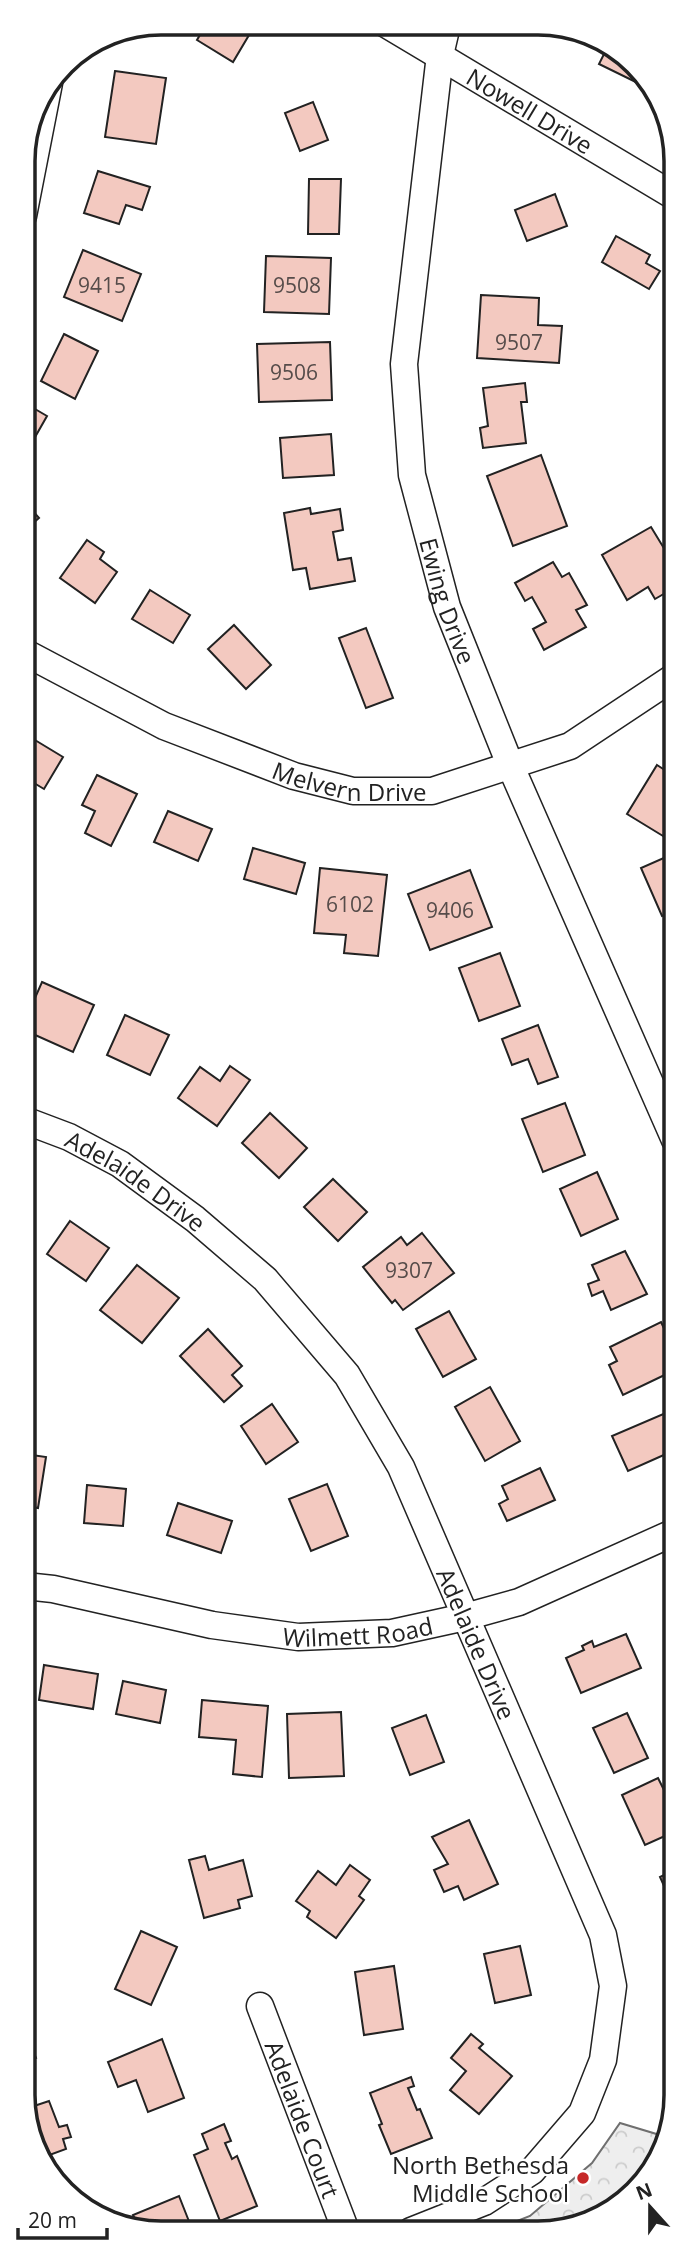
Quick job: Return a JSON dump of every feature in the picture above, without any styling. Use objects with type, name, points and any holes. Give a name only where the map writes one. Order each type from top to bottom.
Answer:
[{"type":"street","name":"Nowell Drive","points":[[405,35],[664,190]]},
{"type":"street","name":"Ewing Drive","points":[[445,35],[440,55],[404,364],[412,475],[447,607],[512,767],[664,1106]]},
{"type":"street","points":[[35,155],[41,122]]},
{"type":"street","name":"Melvern Drive","points":[[35,658],[164,726],[294,775],[353,791],[432,791],[512,767],[570,746],[664,684]]},
{"type":"street","name":"Adelaide Drive","points":[[35,1124],[69,1137],[120,1164],[195,1219],[265,1279],[347,1375],[395,1456],[603,1935],[613,1986],[603,2060],[582,2113],[532,2171],[484,2202],[436,2221]]},
{"type":"street","name":"Wilmett Road","points":[[35,1587],[212,1625],[299,1637],[392,1633],[519,1602],[664,1537]]},
{"type":"street","name":"Adelaide Court","points":[[260,2006],[342,2221]]},
{"type":"green space","points":[[620,2123],[658,2134],[638,2172],[615,2172],[615,2195],[601,2204],[563,2219],[517,2221],[530,2216],[592,2163]]},
{"type":"building","points":[[200,35],[249,35],[233,62],[197,40]]},
{"type":"building","points":[[604,54],[636,82],[599,64]]},
{"type":"building","points":[[115,71],[166,78],[156,144],[105,137]]},
{"type":"building","points":[[313,102],[328,140],[300,151],[285,113]]},
{"type":"building","points":[[98,171],[150,187],[142,210],[126,205],[119,224],[84,213]]},
{"type":"building","points":[[309,179],[341,179],[339,234],[308,234]]},
{"type":"building","points":[[555,194],[567,226],[527,241],[515,210]]},
{"type":"building","points":[[616,236],[650,255],[646,263],[660,271],[649,289],[602,262]]},
{"type":"building","points":[[83,250],[141,274],[122,321],[64,297]]},
{"type":"building","points":[[266,256],[331,258],[329,314],[264,312]]},
{"type":"building","points":[[481,295],[539,298],[538,325],[562,326],[559,363],[477,358]]},
{"type":"building","points":[[64,334],[98,351],[75,399],[41,381]]},
{"type":"building","points":[[330,342],[332,400],[259,402],[257,344]]},
{"type":"building","points":[[525,383],[527,402],[521,402],[526,443],[483,448],[480,428],[488,426],[483,388]]},
{"type":"building","points":[[35,409],[47,416],[35,437]]},
{"type":"building","points":[[331,434],[334,475],[283,478],[280,438]]},
{"type":"building","points":[[541,455],[567,526],[513,546],[487,476]]},
{"type":"building","points":[[310,508],[311,514],[340,509],[343,530],[333,532],[338,560],[351,558],[355,581],[310,589],[306,568],[293,570],[284,513]]},
{"type":"building","points":[[651,527],[664,548],[664,594],[655,599],[648,587],[627,600],[602,555]]},
{"type":"building","points":[[87,540],[104,552],[100,559],[117,572],[95,603],[60,578]]},
{"type":"building","points":[[553,562],[562,577],[569,573],[587,605],[576,610],[586,627],[544,650],[533,629],[546,622],[532,597],[525,601],[515,583]]},
{"type":"building","points":[[150,590],[190,615],[173,643],[132,619]]},
{"type":"building","points":[[234,625],[271,665],[246,689],[208,649]]},
{"type":"building","points":[[366,628],[393,698],[366,708],[339,638]]},
{"type":"building","points":[[35,740],[63,757],[44,789],[35,784]]},
{"type":"building","points":[[657,765],[664,770],[663,836],[627,814]]},
{"type":"building","points":[[97,775],[137,794],[111,846],[85,833],[95,811],[82,805]]},
{"type":"building","points":[[168,811],[212,829],[198,861],[154,842]]},
{"type":"building","points":[[253,848],[305,863],[296,894],[244,879]]},
{"type":"building","points":[[664,858],[664,915],[662,916],[641,868]]},
{"type":"building","points":[[320,868],[387,875],[378,956],[344,953],[346,935],[314,933]]},
{"type":"building","points":[[470,870],[492,927],[430,950],[408,894]]},
{"type":"building","points":[[500,953],[520,1006],[479,1021],[459,968]]},
{"type":"building","points":[[42,982],[94,1005],[73,1052],[35,1035],[35,998]]},
{"type":"building","points":[[125,1015],[169,1035],[150,1075],[107,1055]]},
{"type":"building","points":[[538,1025],[558,1077],[538,1084],[528,1059],[512,1065],[502,1039]]},
{"type":"building","points":[[230,1066],[250,1080],[217,1126],[178,1098],[200,1067],[220,1081]]},
{"type":"building","points":[[565,1103],[585,1155],[543,1172],[522,1119]]},
{"type":"building","points":[[270,1113],[307,1148],[279,1178],[242,1143]]},
{"type":"building","points":[[597,1172],[618,1219],[581,1236],[560,1189]]},
{"type":"building","points":[[333,1179],[367,1212],[338,1241],[304,1207]]},
{"type":"building","points":[[70,1221],[109,1248],[86,1281],[47,1254]]},
{"type":"building","points":[[422,1233],[454,1273],[403,1310],[395,1300],[392,1303],[363,1267],[401,1237],[407,1245]]},
{"type":"building","points":[[625,1251],[647,1294],[611,1310],[603,1291],[592,1296],[588,1284],[599,1280],[592,1265]]},
{"type":"building","points":[[137,1265],[179,1298],[142,1343],[100,1310]]},
{"type":"building","points":[[449,1311],[476,1359],[443,1377],[416,1329]]},
{"type":"building","points":[[661,1322],[664,1328],[664,1375],[623,1395],[609,1365],[617,1361],[610,1347]]},
{"type":"building","points":[[208,1329],[242,1366],[232,1375],[242,1386],[224,1402],[180,1356]]},
{"type":"building","points":[[490,1387],[520,1441],[485,1461],[455,1407]]},
{"type":"building","points":[[272,1404],[298,1442],[266,1464],[241,1426]]},
{"type":"building","points":[[664,1414],[664,1455],[628,1471],[612,1436]]},
{"type":"building","points":[[35,1455],[46,1457],[38,1508],[35,1508]]},
{"type":"building","points":[[540,1468],[555,1500],[507,1521],[499,1504],[508,1499],[502,1486]]},
{"type":"building","points":[[327,1484],[348,1536],[311,1551],[289,1499]]},
{"type":"building","points":[[87,1485],[126,1489],[123,1526],[84,1523]]},
{"type":"building","points":[[178,1503],[232,1521],[221,1553],[167,1535]]},
{"type":"building","points":[[626,1634],[641,1668],[581,1693],[566,1658],[584,1650],[582,1646],[592,1641],[594,1647]]},
{"type":"building","points":[[44,1665],[98,1674],[93,1709],[39,1700]]},
{"type":"building","points":[[123,1681],[166,1690],[160,1723],[116,1714]]},
{"type":"building","points":[[202,1700],[268,1706],[262,1777],[233,1774],[236,1740],[199,1737]]},
{"type":"building","points":[[341,1712],[344,1776],[289,1778],[287,1714]]},
{"type":"building","points":[[627,1713],[648,1758],[614,1773],[593,1728]]},
{"type":"building","points":[[426,1715],[444,1762],[410,1775],[392,1728]]},
{"type":"building","points":[[658,1778],[664,1790],[664,1836],[645,1845],[622,1795]]},
{"type":"building","points":[[469,1820],[498,1884],[464,1900],[458,1886],[444,1892],[434,1870],[448,1864],[432,1837]]},
{"type":"building","points":[[205,1856],[209,1870],[243,1860],[252,1896],[238,1900],[240,1908],[204,1918],[189,1860]]},
{"type":"building","points":[[350,1865],[370,1880],[359,1896],[364,1900],[336,1938],[307,1917],[310,1911],[296,1901],[318,1871],[336,1885]]},
{"type":"building","points":[[141,1931],[177,1947],[151,2005],[115,1989]]},
{"type":"building","points":[[520,1946],[531,1995],[495,2003],[484,1954]]},
{"type":"building","points":[[394,1966],[403,2029],[364,2035],[355,1972]]},
{"type":"building","points":[[471,2034],[483,2044],[479,2048],[512,2076],[479,2114],[450,2090],[466,2071],[451,2058]]},
{"type":"building","points":[[162,2039],[184,2098],[148,2112],[136,2080],[118,2087],[108,2062]]},
{"type":"building","points":[[411,2077],[414,2086],[408,2088],[432,2138],[391,2154],[370,2093]]},
{"type":"building","points":[[49,2101],[59,2127],[67,2125],[71,2137],[63,2139],[66,2149],[50,2155],[37,2120],[36,2105]]},
{"type":"building","points":[[224,2124],[231,2141],[225,2143],[232,2159],[237,2156],[257,2206],[220,2221],[194,2155],[208,2149],[202,2134]]},
{"type":"building","points":[[179,2196],[189,2221],[144,2220],[135,2219],[133,2215]]},
{"type":"place","name":"North Bethesda Middle School","points":[[583,2178]]}]
